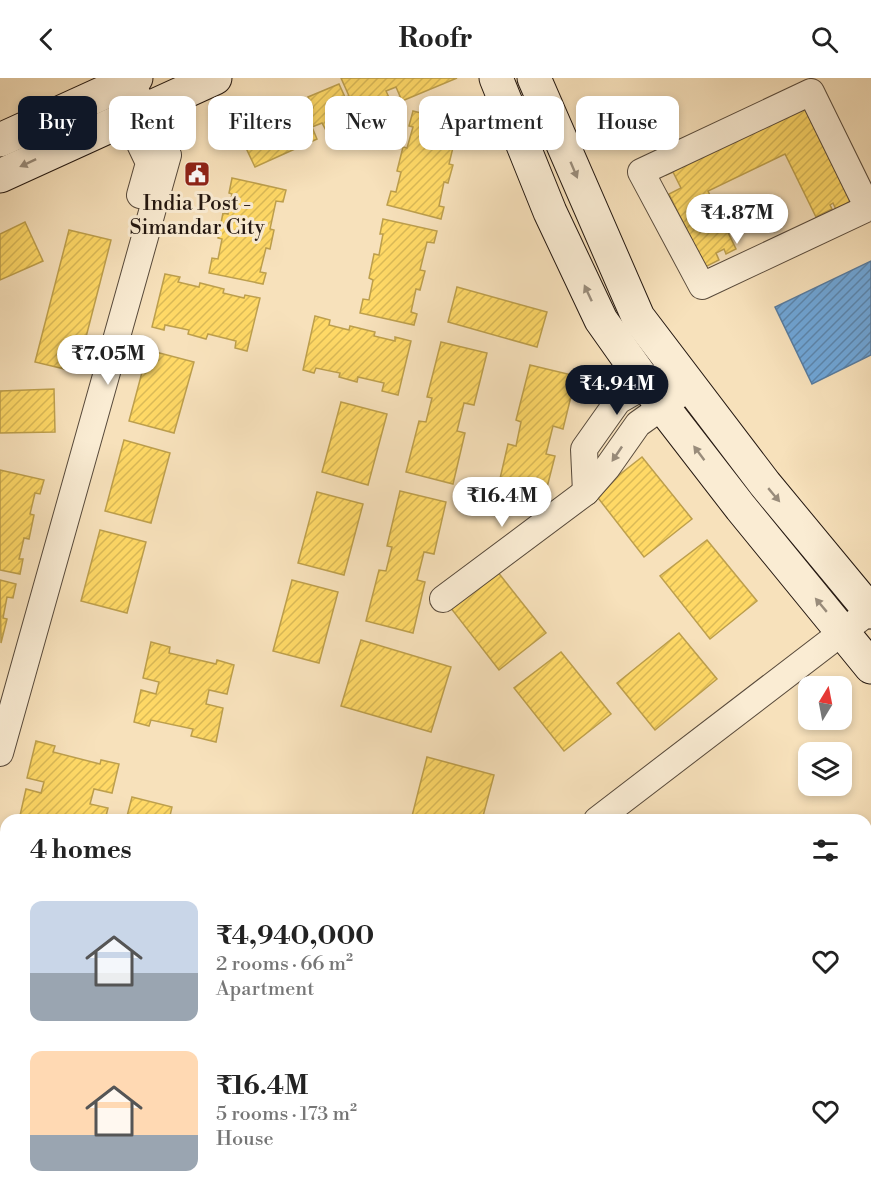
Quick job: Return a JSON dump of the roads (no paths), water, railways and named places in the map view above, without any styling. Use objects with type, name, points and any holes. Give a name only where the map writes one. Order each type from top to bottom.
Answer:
[{"type":"street","points":[[176,96],[215,78]]},
{"type":"street","points":[[496,78],[549,212],[601,320],[741,508],[871,667]]},
{"type":"street","points":[[534,78],[638,317],[682,378],[765,484],[871,611],[605,814]]},
{"type":"street","points":[[0,140],[127,82]]},
{"type":"street","points":[[812,92],[869,207],[702,286],[641,172],[812,92]]},
{"type":"street","points":[[0,176],[109,126]]},
{"type":"street","points":[[0,693],[149,163],[146,150]]},
{"type":"street","points":[[0,753],[168,155],[164,150]]},
{"type":"street","points":[[443,599],[586,492],[607,468],[655,395],[682,378]]},
{"type":"place","name":"India Post - Simandar City","points":[[197,174]]}]
